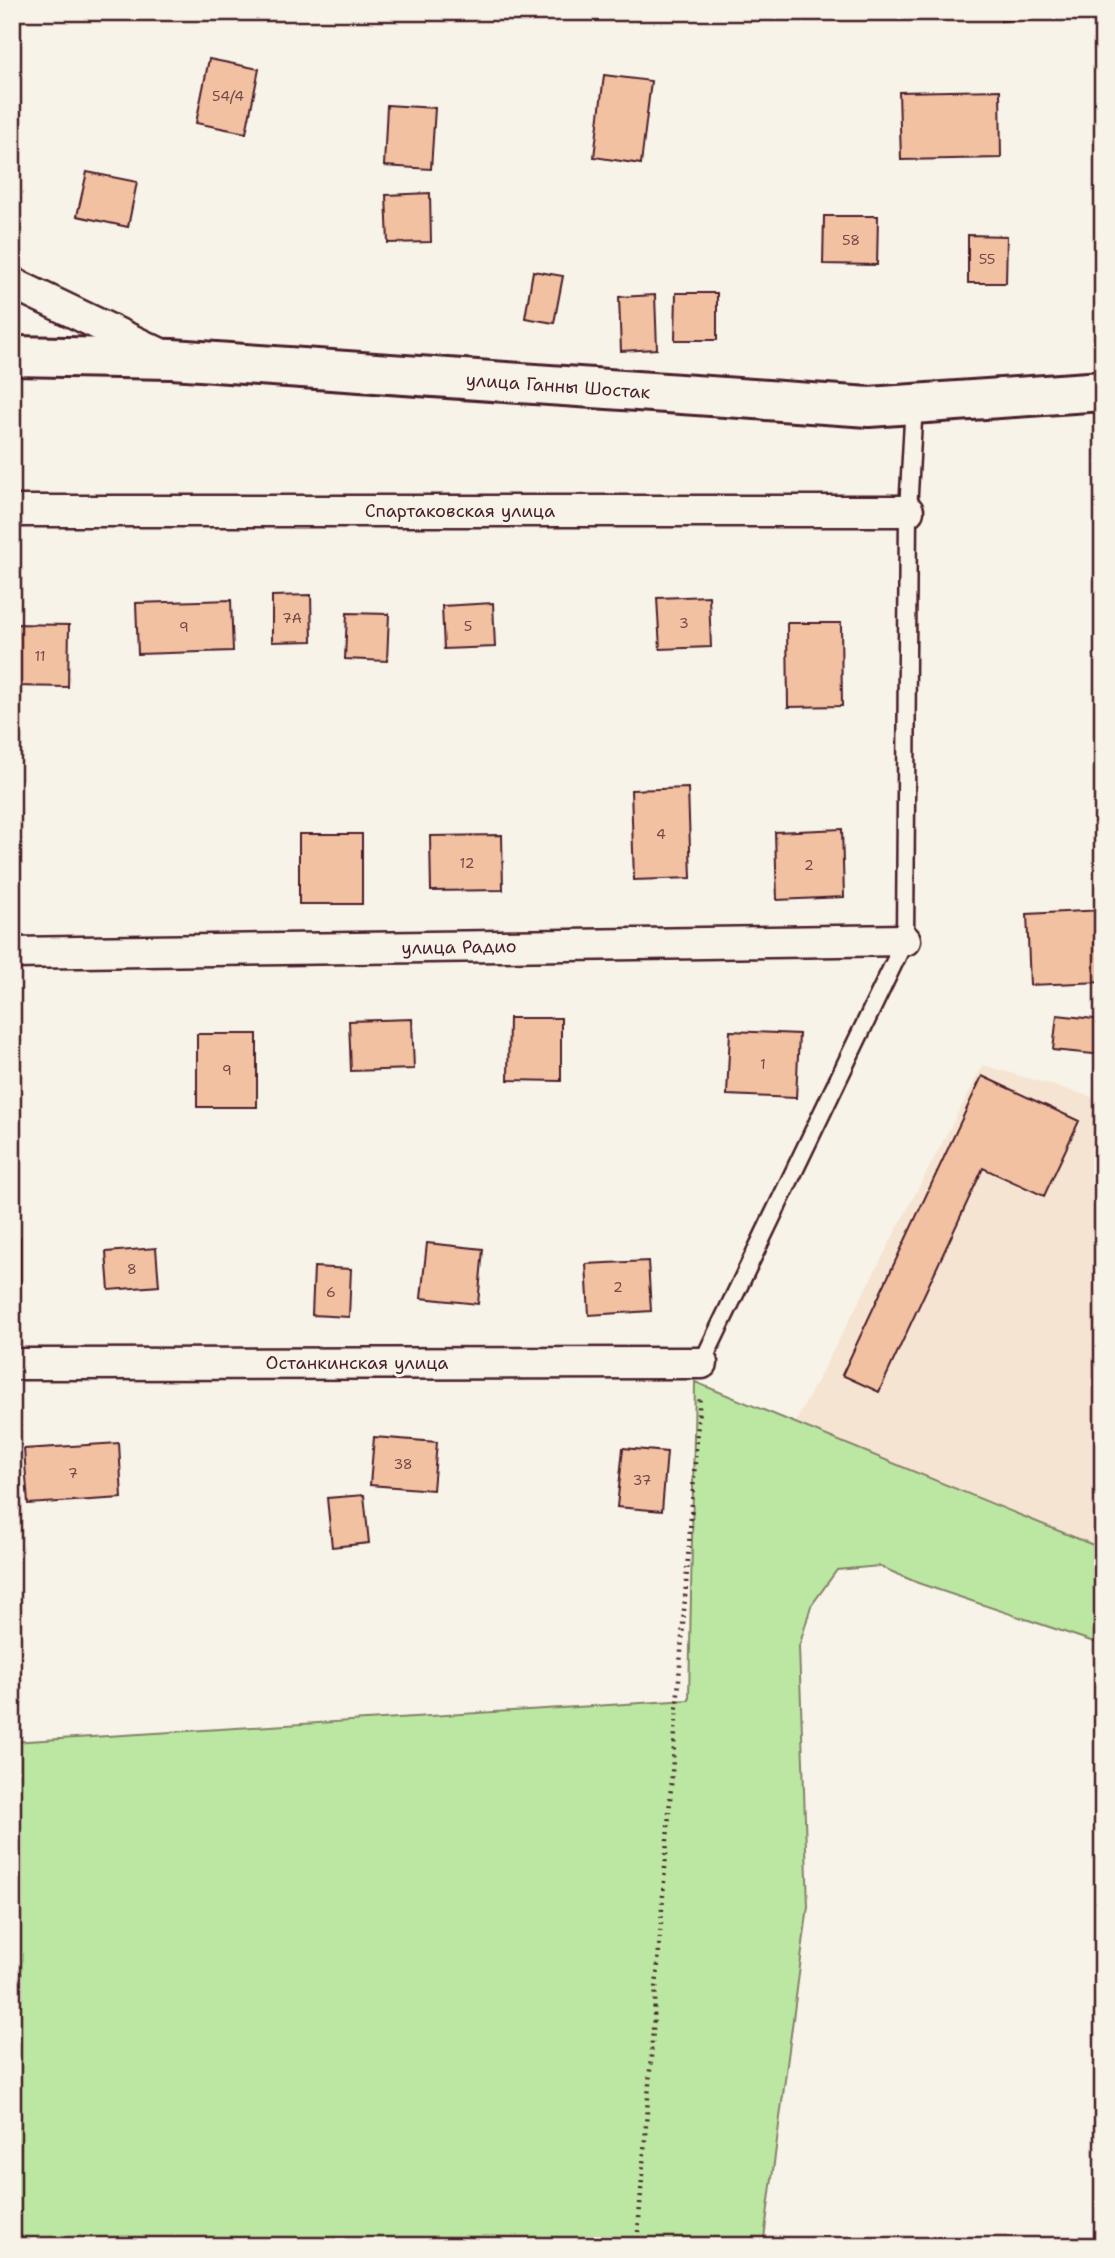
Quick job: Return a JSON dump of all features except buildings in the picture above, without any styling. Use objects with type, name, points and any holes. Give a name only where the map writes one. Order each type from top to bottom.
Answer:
[{"type":"main road","name":"улица Ганны Шостак","points":[[12,356],[172,359],[869,407],[1103,391]]},
{"type":"street","points":[[12,283],[172,359]]},
{"type":"street","name":"Спартаковская улица","points":[[12,511],[908,510]]},
{"type":"street","name":"улица Радио","points":[[12,953],[905,940]]},
{"type":"street","name":"Останкинская улица","points":[[12,1364],[702,1363]]},
{"type":"lane","points":[[702,1363],[905,940],[908,510],[914,403]]},
{"type":"path","points":[[637,2246],[702,1363]]},
{"type":"shaded area","points":[[983,1065],[1103,1100],[1103,1549],[795,1423]]},
{"type":"green space","points":[[695,1382],[1103,1549],[1103,1645],[918,1583],[879,1566],[837,1570],[811,1606],[799,1647],[808,1906],[763,2246],[12,2246],[12,1742],[689,1700]]}]
